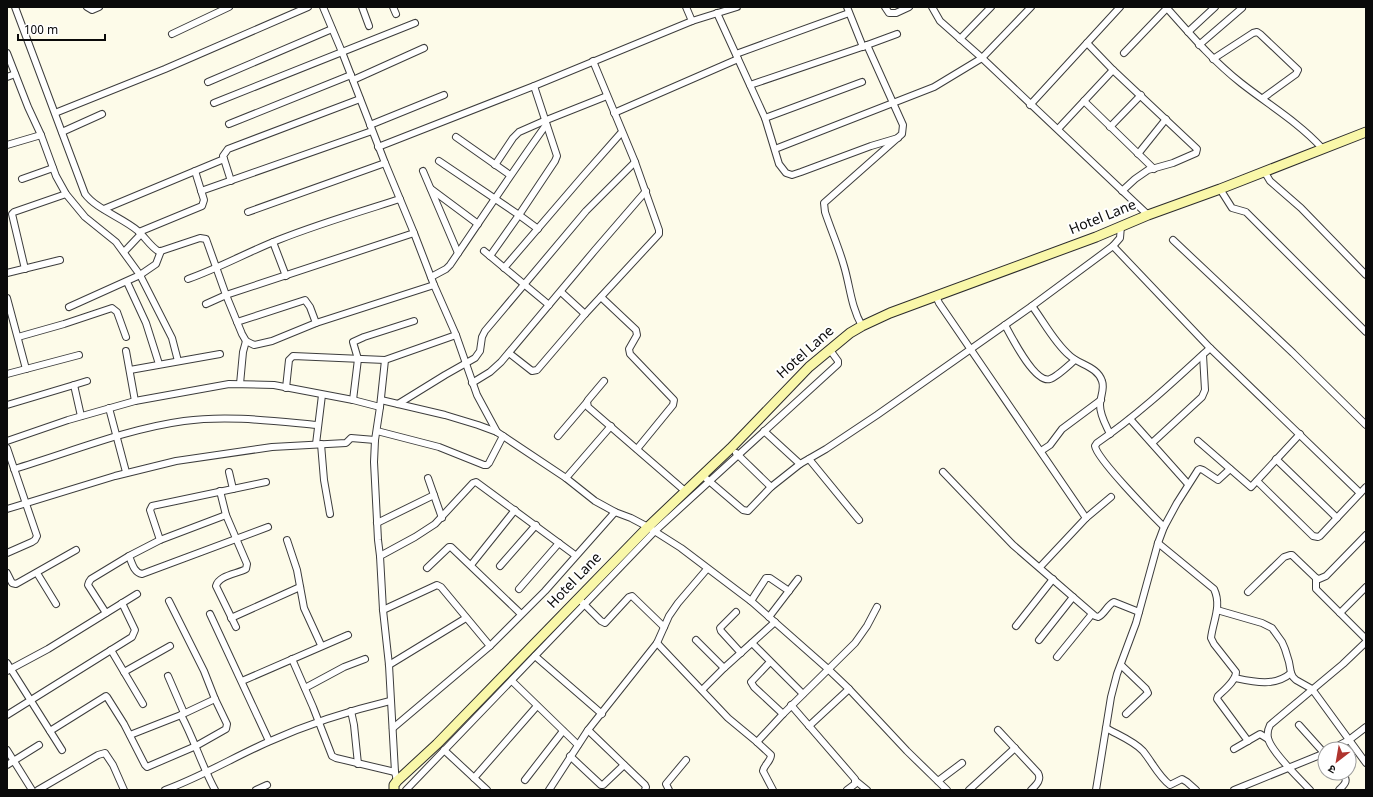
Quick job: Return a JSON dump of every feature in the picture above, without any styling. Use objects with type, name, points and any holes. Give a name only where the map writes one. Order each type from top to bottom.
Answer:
[{"type":"street","points":[[15,7],[82,190],[88,198],[123,220],[140,233],[155,249],[161,251],[200,238],[206,239],[226,296],[246,341],[254,345],[272,341],[316,324],[434,285]]},
{"type":"street","points":[[87,7],[92,10],[99,7]]},
{"type":"street","points":[[172,34],[229,7]]},
{"type":"street","points":[[55,113],[165,69],[308,7]]},
{"type":"street","points":[[323,7],[434,285],[456,334],[467,363],[472,383],[477,395],[500,434]]},
{"type":"street","points":[[362,7],[369,26]]},
{"type":"street","points":[[393,7],[396,14]]},
{"type":"street","points":[[686,7],[692,21]]},
{"type":"street","points":[[378,147],[534,86],[692,21],[737,7]]},
{"type":"street","points":[[886,7],[890,13],[893,13],[909,7]]},
{"type":"street","points":[[932,7],[937,17],[1148,215]]},
{"type":"street","points":[[960,38],[991,7]]},
{"type":"street","points":[[775,149],[934,87],[982,58],[1031,7]]},
{"type":"street","points":[[1030,104],[1120,7]]},
{"type":"street","points":[[1124,53],[1167,7],[1199,45],[1213,59],[1242,84],[1291,119],[1322,148]]},
{"type":"street","points":[[1188,32],[1215,7]]},
{"type":"street","points":[[1199,45],[1242,8]]},
{"type":"street","points":[[614,113],[737,56],[848,10],[903,124],[902,134],[899,138],[824,204],[825,212],[844,264],[853,304],[862,326]]},
{"type":"street","points":[[717,13],[765,118],[779,164],[782,170],[786,173],[792,175],[885,141],[899,138]]},
{"type":"street","points":[[214,103],[415,23]]},
{"type":"street","points":[[208,82],[332,28]]},
{"type":"street","points":[[1213,59],[1252,32],[1257,32],[1260,34],[1298,70],[1296,74],[1263,98]]},
{"type":"street","points":[[750,85],[897,34]]},
{"type":"street","points":[[1087,43],[1113,70],[1196,147],[1198,151],[1173,163],[1154,168],[1140,175],[1122,191]]},
{"type":"street","points":[[229,124],[352,78],[424,48]]},
{"type":"street","points":[[7,53],[66,194],[85,216],[107,234],[124,252],[140,275],[172,338],[178,361]]},
{"type":"street","points":[[509,353],[534,372],[658,234],[659,230],[635,162],[592,61]]},
{"type":"street","points":[[1058,130],[1113,70]]},
{"type":"street","points":[[7,77],[15,74]]},
{"type":"street","points":[[765,118],[862,82]]},
{"type":"street","points":[[490,256],[556,161],[556,148],[545,123],[534,86]]},
{"type":"street","points":[[201,191],[371,128],[444,95]]},
{"type":"street","points":[[1110,127],[1141,95]]},
{"type":"street","points":[[495,165],[513,138],[524,130],[545,123],[607,96]]},
{"type":"street","points":[[231,181],[223,156],[228,150],[360,99]]},
{"type":"street","points":[[1084,102],[1154,168]]},
{"type":"street","points":[[62,132],[102,114]]},
{"type":"street","points":[[1138,154],[1166,119]]},
{"type":"street","points":[[431,277],[446,269],[458,253],[545,123]]},
{"type":"street","name":"Hotel Lane","points":[[395,781],[437,744],[581,601],[651,529],[685,491],[706,478],[735,451],[783,393],[809,367],[833,354],[850,333],[890,313],[938,300],[1096,237],[1121,230],[1148,215],[1224,195],[1322,148],[1366,132]]},
{"type":"street","points":[[504,268],[622,133]]},
{"type":"street","points":[[7,145],[41,135]]},
{"type":"street","points":[[456,137],[510,175]]},
{"type":"street","points":[[104,209],[224,159]]},
{"type":"street","points":[[439,161],[538,229]]},
{"type":"street","points":[[398,404],[478,355],[485,331],[586,211],[635,162]]},
{"type":"street","points":[[248,212],[385,163]]},
{"type":"street","points":[[22,178],[54,168]]},
{"type":"street","points":[[124,252],[140,233],[202,206],[204,200],[195,171]]},
{"type":"street","points":[[423,171],[458,253]]},
{"type":"street","points":[[1266,175],[1301,208],[1366,275]]},
{"type":"street","points":[[431,188],[478,224]]},
{"type":"street","points":[[472,383],[490,372],[509,353],[561,292],[594,250],[646,192]]},
{"type":"street","points":[[25,269],[12,214],[66,194]]},
{"type":"street","points":[[1224,195],[1232,208],[1246,212],[1366,332]]},
{"type":"street","points":[[188,279],[216,269],[273,242],[304,230],[400,199]]},
{"type":"street","points":[[651,529],[706,478],[747,511],[750,510],[771,487],[800,464],[872,419],[971,350],[1112,246],[1118,241],[1121,230]]},
{"type":"street","points":[[206,304],[414,233]]},
{"type":"street","points":[[1173,240],[1293,353],[1366,425]]},
{"type":"street","points":[[273,242],[286,276]]},
{"type":"street","points":[[1112,246],[1210,348],[1360,493]]},
{"type":"street","points":[[69,307],[140,275],[156,264],[161,251]]},
{"type":"street","points":[[484,251],[549,305]]},
{"type":"street","points":[[7,273],[60,260]]},
{"type":"street","points":[[127,282],[146,322],[159,364]]},
{"type":"street","points":[[561,292],[585,314]]},
{"type":"street","points":[[601,297],[636,330],[637,335],[628,349],[630,354],[674,400],[673,405],[637,449]]},
{"type":"street","points":[[7,298],[26,369]]},
{"type":"street","points":[[238,322],[305,300],[316,324]]},
{"type":"street","points":[[938,300],[1086,518]]},
{"type":"street","points":[[1032,306],[1058,343],[1075,360],[1093,369],[1102,380],[1101,414],[1110,434]]},
{"type":"street","points":[[18,337],[112,308],[117,312],[126,337]]},
{"type":"street","points":[[353,400],[358,359],[353,344],[355,340],[414,321]]},
{"type":"street","points":[[1005,325],[1030,366],[1044,379],[1050,379],[1075,360]]},
{"type":"street","points":[[286,388],[289,360],[293,356],[385,360],[456,334]]},
{"type":"street","points":[[240,384],[242,352],[246,341]]},
{"type":"street","points":[[1164,527],[1127,488],[1096,450],[1095,446],[1130,419],[1210,348]]},
{"type":"street","points":[[126,351],[135,401]]},
{"type":"street","points":[[130,370],[220,354]]},
{"type":"street","points":[[771,487],[735,451],[764,431],[838,364],[838,361],[833,354]]},
{"type":"street","points":[[7,374],[79,355]]},
{"type":"street","points":[[1152,443],[1202,397],[1205,390],[1203,355]]},
{"type":"street","points":[[292,659],[333,757],[358,764],[395,781],[389,665],[383,610],[374,467],[375,440],[385,360]]},
{"type":"street","points":[[7,405],[87,380]]},
{"type":"street","points":[[558,436],[604,381]]},
{"type":"street","points":[[74,385],[81,416]]},
{"type":"street","points":[[7,441],[81,416],[135,401],[177,394],[216,385],[274,385],[353,400],[380,407]]},
{"type":"street","points":[[322,395],[317,425],[330,514]]},
{"type":"street","points":[[381,400],[478,425],[500,434],[566,478],[595,501],[615,512],[631,518],[681,548],[751,601],[828,669],[947,790]]},
{"type":"street","points":[[1041,451],[1053,443],[1062,429],[1101,400]]},
{"type":"street","points":[[587,402],[588,407],[685,491]]},
{"type":"street","points":[[110,408],[126,472]]},
{"type":"street","points":[[14,469],[116,436],[185,421],[223,418],[317,425]]},
{"type":"street","points":[[1130,419],[1188,484]]},
{"type":"street","points":[[566,478],[611,426]]},
{"type":"street","points":[[377,431],[439,447],[484,465],[489,463],[500,434]]},
{"type":"street","points":[[764,431],[800,464]]},
{"type":"street","points":[[1198,441],[1251,487],[1300,434]]},
{"type":"street","points":[[7,509],[126,472],[176,461],[272,447],[346,443],[351,438],[375,440]]},
{"type":"street","points":[[7,448],[36,538],[32,542],[7,553]]},
{"type":"street","points":[[809,459],[859,520]]},
{"type":"street","points":[[1276,460],[1337,518]]},
{"type":"street","points":[[1096,790],[1110,697],[1139,612],[1158,543],[1164,527],[1196,472],[1200,469],[1218,480],[1230,469]]},
{"type":"street","points":[[229,472],[233,489]]},
{"type":"street","points":[[943,472],[994,526],[1092,614],[1098,617],[1101,616],[1114,602],[1139,612]]},
{"type":"street","points":[[428,478],[442,518]]},
{"type":"street","points":[[1257,481],[1313,536],[1318,537],[1366,486]]},
{"type":"street","points":[[160,540],[150,510],[152,506],[266,482]]},
{"type":"street","points":[[380,556],[429,529],[442,518],[475,482],[478,482],[575,555]]},
{"type":"street","points":[[220,491],[226,515],[247,566],[243,570],[220,579],[216,583],[216,586],[236,627]]},
{"type":"street","points":[[377,523],[434,495]]},
{"type":"street","points":[[1040,567],[1086,518],[1111,497]]},
{"type":"street","points":[[471,565],[515,510]]},
{"type":"street","points":[[393,728],[490,646],[545,590],[615,512]]},
{"type":"street","points":[[106,613],[88,585],[89,582],[129,556],[160,540],[226,515]]},
{"type":"street","points":[[500,566],[536,525]]},
{"type":"street","points":[[129,556],[136,571],[142,574],[268,527]]},
{"type":"street","points":[[1316,578],[1318,579],[1326,576],[1366,535]]},
{"type":"street","points":[[287,540],[297,570],[304,608],[321,645]]},
{"type":"street","points":[[519,589],[559,543]]},
{"type":"street","points":[[1158,543],[1214,589],[1217,595],[1218,610],[1211,638],[1236,672],[1235,678],[1217,699],[1248,740]]},
{"type":"street","points":[[427,568],[449,547],[451,547],[522,614]]},
{"type":"street","points":[[7,573],[14,584],[37,573],[76,550]]},
{"type":"street","points":[[1248,592],[1284,558],[1292,555],[1316,578],[1316,589],[1366,639]]},
{"type":"street","points":[[548,790],[588,730],[656,643],[678,603],[708,568]]},
{"type":"street","points":[[37,573],[56,604]]},
{"type":"street","points":[[751,601],[766,578],[770,578],[789,591]]},
{"type":"street","points":[[769,617],[798,579]]},
{"type":"street","points":[[1016,626],[1053,579]]},
{"type":"street","points":[[383,610],[437,585],[441,587],[490,646]]},
{"type":"street","points":[[231,618],[300,587]]},
{"type":"street","points":[[1340,614],[1366,587]]},
{"type":"street","points":[[9,670],[41,653],[137,594]]},
{"type":"street","points":[[406,790],[512,681],[581,601],[601,621],[605,623],[629,597],[632,596],[664,627]]},
{"type":"street","points":[[1039,640],[1073,597]]},
{"type":"street","points":[[50,731],[106,696],[130,735],[147,767],[196,746],[224,731],[228,727],[204,671],[169,601]]},
{"type":"street","points":[[7,715],[132,637],[135,630],[122,603]]},
{"type":"street","points":[[757,742],[791,705],[855,642],[866,626],[876,607]]},
{"type":"street","points":[[1218,610],[1262,623],[1272,628],[1285,649],[1291,673],[1296,680],[1312,689],[1366,763]]},
{"type":"street","points":[[736,612],[720,628],[740,653]]},
{"type":"street","points":[[210,614],[269,741]]},
{"type":"street","points":[[1057,657],[1092,614]]},
{"type":"street","points":[[389,665],[466,618]]},
{"type":"street","points":[[702,690],[775,622]]},
{"type":"street","points":[[242,681],[321,645],[348,635]]},
{"type":"street","points":[[696,640],[724,668]]},
{"type":"street","points":[[1310,790],[1274,750],[1268,739],[1268,729],[1270,725],[1343,664],[1366,642]]},
{"type":"street","points":[[656,643],[728,718],[771,755],[763,771],[773,790]]},
{"type":"street","points":[[752,643],[803,694]]},
{"type":"street","points":[[124,672],[170,646]]},
{"type":"street","points":[[112,650],[143,704]]},
{"type":"street","points":[[535,656],[602,714]]},
{"type":"street","points":[[305,688],[344,667],[365,659]]},
{"type":"street","points":[[770,662],[751,682],[754,687],[783,714]]},
{"type":"street","points":[[7,663],[9,670],[31,701],[62,750]]},
{"type":"street","points":[[1121,665],[1146,689],[1148,693],[1126,714]]},
{"type":"street","points":[[1235,678],[1252,682],[1264,682],[1283,679],[1291,673]]},
{"type":"street","points":[[168,676],[206,773],[215,790]]},
{"type":"street","points":[[512,681],[578,745]]},
{"type":"street","points":[[809,726],[849,689]]},
{"type":"street","points":[[130,735],[215,699]]},
{"type":"street","points":[[168,790],[206,773],[269,741],[318,721],[390,701]]},
{"type":"street","points":[[791,705],[856,780],[867,790]]},
{"type":"street","points":[[474,778],[537,706]]},
{"type":"street","points":[[351,711],[358,764]]},
{"type":"street","points":[[1299,725],[1317,745]]},
{"type":"street","points":[[1349,740],[1366,727]]},
{"type":"street","points":[[1106,728],[1133,742],[1142,750],[1150,762],[1170,785],[1182,780],[1187,782],[1196,790]]},
{"type":"street","points":[[588,730],[645,785],[645,790]]},
{"type":"street","points":[[998,730],[1040,776],[1039,781],[1031,790]]},
{"type":"street","points":[[525,780],[562,731]]},
{"type":"street","points":[[1234,749],[1260,734],[1268,739]]},
{"type":"street","points":[[7,765],[39,745]]},
{"type":"street","points":[[969,790],[1015,748]]},
{"type":"street","points":[[7,750],[32,790]]},
{"type":"street","points":[[444,750],[487,790]]},
{"type":"street","points":[[38,790],[98,755],[105,753],[113,765],[124,790]]},
{"type":"street","points":[[570,756],[601,785],[603,785],[624,764]]},
{"type":"street","points":[[1234,790],[1317,757]]},
{"type":"street","points":[[669,790],[666,784],[686,760]]},
{"type":"street","points":[[938,781],[962,763]]},
{"type":"street","points":[[848,790],[855,784],[856,780]]},
{"type":"street","points":[[1338,790],[1346,783],[1346,781]]},
{"type":"street","points":[[256,790],[267,785]]}]
